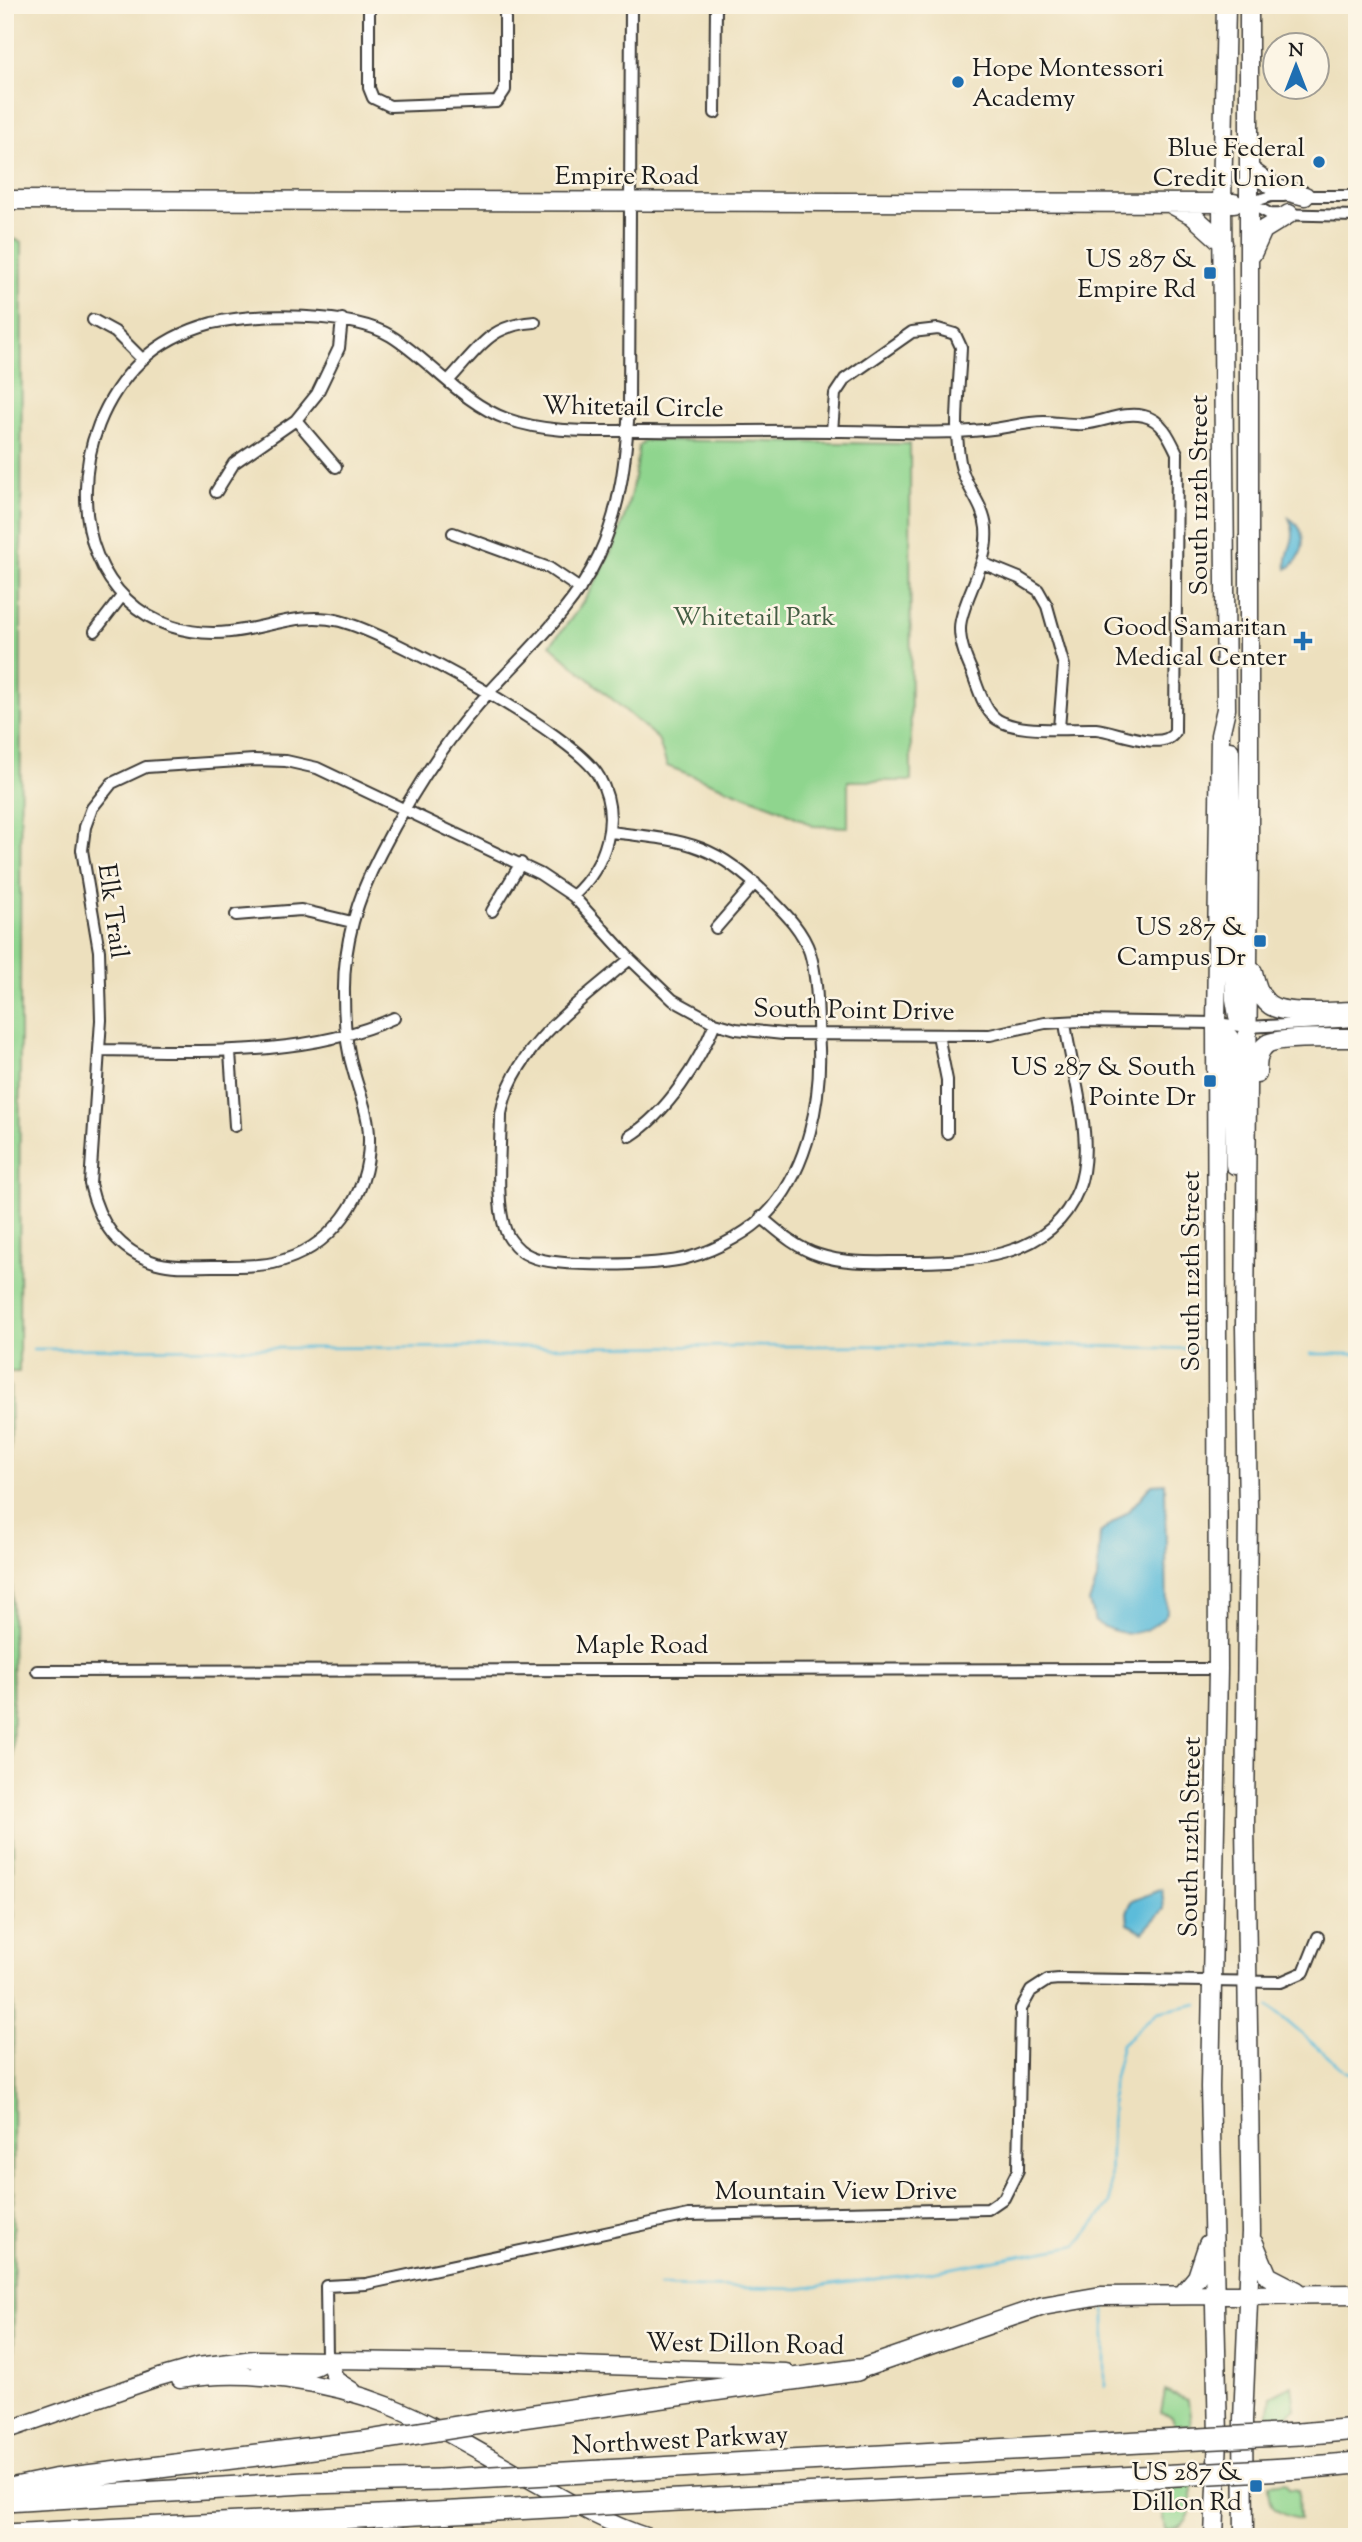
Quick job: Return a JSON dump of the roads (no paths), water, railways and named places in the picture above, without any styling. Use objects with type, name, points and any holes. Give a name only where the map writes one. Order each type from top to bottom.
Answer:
[{"type":"highway","points":[[5,2490],[54,2480],[362,2442],[857,2370]]},
{"type":"highway","name":"Northwest Parkway","points":[[5,2501],[303,2483],[439,2480],[1357,2429]]},
{"type":"highway","points":[[5,2535],[1302,2469],[1357,2463]]},
{"type":"main road","name":"South 112th Street","points":[[1226,5],[1222,203],[1226,709],[1220,735],[1216,1023],[1218,1669],[1230,1982],[1251,2232],[1243,2420],[1244,2537]]},
{"type":"main road","name":"South 112th Street","points":[[1214,2537],[1218,2439],[1213,2227],[1247,1669],[1248,1424],[1244,1327],[1248,1027],[1249,5]]},
{"type":"main road","points":[[1249,169],[1277,190],[1305,196]]},
{"type":"main road","name":"Empire Road","points":[[5,200],[1249,203]]},
{"type":"main road","points":[[1168,202],[1192,215],[1223,243]]},
{"type":"main road","points":[[1249,261],[1263,230],[1289,215]]},
{"type":"main road","points":[[1226,709],[1233,790],[1236,999],[1238,1016],[1248,1027]]},
{"type":"main road","points":[[1248,955],[1259,991],[1273,1007],[1357,1011]]},
{"type":"main road","points":[[1216,1023],[1233,1042],[1236,1301],[1238,1319],[1244,1327],[1251,1318],[1257,1059],[1268,1043],[1275,1041],[1357,1038]]},
{"type":"main road","name":"Maple Road","points":[[1218,1669],[1247,1669]]},
{"type":"main road","points":[[1182,2295],[1197,2277],[1213,2227]]},
{"type":"main road","points":[[1251,2232],[1264,2272],[1273,2281],[1311,2294]]},
{"type":"main road","name":"West Dillon Road","points":[[5,2431],[173,2374],[227,2361],[327,2358],[779,2373],[857,2370],[1043,2306],[1101,2296],[1357,2294]]},
{"type":"main road","points":[[211,2376],[239,2370],[305,2369],[318,2366],[327,2358],[336,2380],[368,2398]]},
{"type":"main road","name":"West Dillon Road","points":[[126,2390],[211,2376],[295,2382],[368,2398],[416,2418],[589,2512],[648,2537]]},
{"type":"street","points":[[369,5],[369,88],[373,98],[390,106],[497,102],[505,90],[505,5]]},
{"type":"street","name":"Elk Trail","points":[[405,807],[317,768],[286,761],[254,760],[146,767],[132,771],[112,783],[92,808],[82,847],[99,951],[101,1049],[89,1176],[95,1207],[117,1241],[147,1259],[176,1266],[263,1264],[297,1255],[338,1225],[352,1206],[368,1165],[369,1137],[366,1109],[345,1034],[344,974],[352,922],[362,892],[425,773],[487,694],[555,622],[580,589],[600,552],[614,515],[624,470],[627,431],[631,5]]},
{"type":"street","points":[[715,113],[716,5]]},
{"type":"street","points":[[1249,203],[1271,196],[1357,196]]},
{"type":"street","points":[[1249,203],[1270,214],[1357,216]]},
{"type":"street","points":[[216,492],[234,463],[296,420],[329,372],[339,348],[342,319]]},
{"type":"street","name":"Whitetail Circle","points":[[573,896],[594,873],[605,851],[610,832],[605,789],[588,761],[560,739],[427,658],[342,621],[302,618],[214,633],[162,622],[122,596],[102,569],[92,549],[87,522],[86,481],[96,430],[108,404],[142,359],[166,343],[212,323],[233,320],[342,319],[385,332],[484,409],[531,426],[559,430],[959,431],[1042,422],[1079,424],[1125,415],[1142,415],[1153,420],[1166,432],[1177,453],[1175,732],[1168,740],[1126,738],[1108,730],[1012,727],[991,714],[967,660],[960,627],[982,564],[986,528],[983,512],[961,467],[959,431]]},
{"type":"street","points":[[93,320],[115,332],[142,359]]},
{"type":"street","points":[[449,380],[496,331],[511,324],[535,322]]},
{"type":"street","points":[[832,431],[835,394],[845,379],[912,332],[938,329],[955,334],[960,342],[959,431]]},
{"type":"street","points":[[296,420],[336,467]]},
{"type":"street","points":[[453,533],[550,568],[580,589]]},
{"type":"street","points":[[982,564],[1019,578],[1038,590],[1047,606],[1064,666],[1059,728]]},
{"type":"street","points":[[95,631],[122,596]]},
{"type":"street","name":"South Point Drive","points":[[405,807],[521,863],[573,896],[630,959],[673,1000],[715,1023],[753,1032],[990,1035],[1065,1022],[1216,1023],[1248,1027],[1357,1021]]},
{"type":"street","points":[[610,832],[687,842],[736,865],[789,916],[808,949],[816,990],[818,1086],[810,1133],[785,1189],[761,1217],[716,1248],[666,1262],[542,1260],[517,1248],[508,1236],[503,1222],[501,1114],[511,1078],[523,1060],[555,1026],[630,959]]},
{"type":"street","points":[[492,911],[521,863]]},
{"type":"street","points":[[716,928],[755,883]]},
{"type":"street","points":[[236,915],[301,910],[352,922]]},
{"type":"street","points":[[101,1049],[230,1052],[345,1034],[369,1029],[394,1018]]},
{"type":"street","points":[[761,1217],[791,1242],[815,1254],[862,1262],[977,1260],[1000,1255],[1042,1236],[1072,1204],[1084,1163],[1085,1138],[1065,1022]]},
{"type":"street","points":[[630,1136],[641,1129],[689,1072],[715,1023]]},
{"type":"street","points":[[938,1035],[947,1080],[947,1133]]},
{"type":"street","points":[[230,1052],[235,1126]]},
{"type":"street","name":"Maple Road","points":[[37,1671],[1218,1669]]},
{"type":"street","points":[[1230,1982],[1281,1982],[1301,1975],[1309,1964],[1318,1937]]},
{"type":"street","name":"Mountain View Drive","points":[[327,2358],[326,2287],[366,2284],[704,2213],[988,2209],[1004,2198],[1018,2170],[1019,2017],[1024,1999],[1031,1991],[1048,1980],[1059,1979],[1230,1982]]},
{"type":"water","points":[[1289,518],[1300,529],[1303,544],[1298,558],[1287,569],[1293,533]]},
{"type":"water","points":[[1165,1483],[1167,1613],[1142,1631],[1114,1631],[1095,1622],[1089,1602],[1097,1580],[1100,1533],[1130,1510],[1152,1484]]},
{"type":"water","points":[[1162,1889],[1164,1909],[1143,1932],[1128,1924],[1127,1912],[1132,1901]]},
{"type":"waterway","points":[[33,1349],[1052,1345],[1197,1349]]},
{"type":"waterway","points":[[1310,1354],[1357,1354]]},
{"type":"waterway","points":[[659,2286],[797,2289],[930,2272],[1077,2245],[1110,2204],[1112,2085],[1122,2044],[1157,2012],[1198,2004]]},
{"type":"waterway","points":[[1269,2006],[1345,2071],[1357,2076]]},
{"type":"waterway","points":[[1105,2310],[1105,2386]]},
{"type":"place","name":"Hope Montessori Academy","points":[[958,82]]},
{"type":"place","name":"Blue Federal Credit Union","points":[[1319,162]]},
{"type":"place","name":"US 287 & Empire Rd","points":[[1210,273]]},
{"type":"place","name":"Good Samaritan Medical Center","points":[[1303,641]]},
{"type":"place","name":"US 287 & Campus Dr","points":[[1260,941]]},
{"type":"place","name":"US 287 & South Pointe Dr","points":[[1210,1081]]},
{"type":"place","name":"US 287 & Dillon Rd","points":[[1256,2486]]},
{"type":"park label","name":"Whitetail Park","points":[[754,616]]}]
